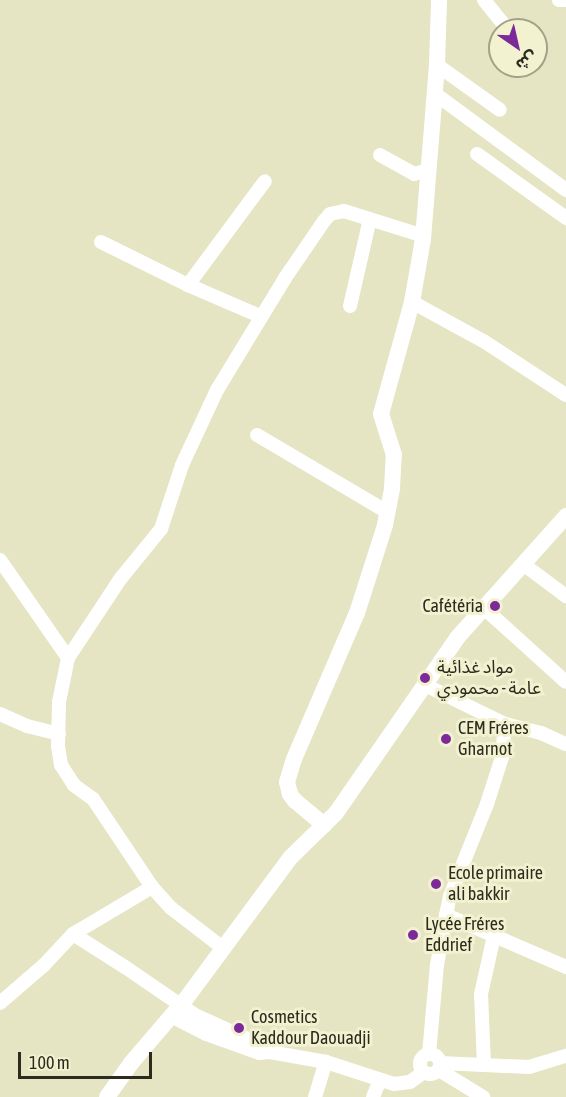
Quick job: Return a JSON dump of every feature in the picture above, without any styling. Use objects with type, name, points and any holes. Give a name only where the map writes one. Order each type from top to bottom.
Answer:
[{"type":"main road","points":[[324,825],[295,801],[290,794],[287,782],[294,759],[370,578],[387,513],[394,456],[381,414],[411,302],[424,236],[439,0]]},
{"type":"main road","points":[[107,1097],[132,1062],[176,1011],[290,858],[324,825],[356,787],[457,638],[565,519]]},
{"type":"street","points":[[484,0],[499,18]]},
{"type":"street","points":[[559,0],[566,0]]},
{"type":"street","points":[[436,65],[500,110]]},
{"type":"street","points":[[434,93],[566,190]]},
{"type":"street","points":[[477,154],[566,218]]},
{"type":"street","points":[[380,155],[414,174],[428,170]]},
{"type":"street","points":[[188,285],[266,181]]},
{"type":"street","points":[[223,948],[171,908],[152,887],[93,799],[65,775],[58,746],[59,702],[68,658],[121,578],[161,529],[168,500],[201,421],[261,316],[330,214],[344,211],[424,236]]},
{"type":"street","points":[[350,306],[370,219]]},
{"type":"street","points":[[101,242],[188,285],[261,316]]},
{"type":"street","points":[[411,302],[485,342],[566,395]]},
{"type":"street","points":[[257,435],[387,513]]},
{"type":"street","points":[[0,561],[68,658]]},
{"type":"street","points":[[523,564],[566,596]]},
{"type":"street","points":[[484,608],[514,632],[566,682]]},
{"type":"street","points":[[425,685],[505,724],[541,733],[566,744]]},
{"type":"street","points":[[0,714],[27,726],[59,734]]},
{"type":"street","points":[[429,1054],[437,965],[450,896],[487,804],[502,757],[505,724]]},
{"type":"street","points":[[0,1003],[44,964],[73,934],[152,887]]},
{"type":"street","points":[[446,915],[566,967]]},
{"type":"street","points":[[73,934],[125,967],[176,1011],[270,1052],[327,1062],[394,1084],[410,1082],[424,1072],[433,1074],[440,1067],[483,1065],[529,1067],[566,1056]]},
{"type":"street","points":[[483,1065],[481,994],[494,936]]},
{"type":"street","points":[[424,1072],[420,1063],[423,1057],[429,1054],[438,1057],[440,1067],[483,1097]]},
{"type":"street","points":[[315,1097],[327,1062]]},
{"type":"street","points":[[373,1097],[380,1080]]},
{"type":"place","name":"Cafétéria","points":[[495,606]]},
{"type":"place","name":"مواد غذائية عامة - محمودي","points":[[425,678]]},
{"type":"place","name":"CEM Fréres Gharnot","points":[[446,739]]},
{"type":"place","name":"Ecole primaire ali bakkir","points":[[436,884]]},
{"type":"place","name":"Lycée Fréres Eddrief","points":[[413,935]]},
{"type":"place","name":"Cosmetics Kaddour Daouadji","points":[[239,1028]]}]
